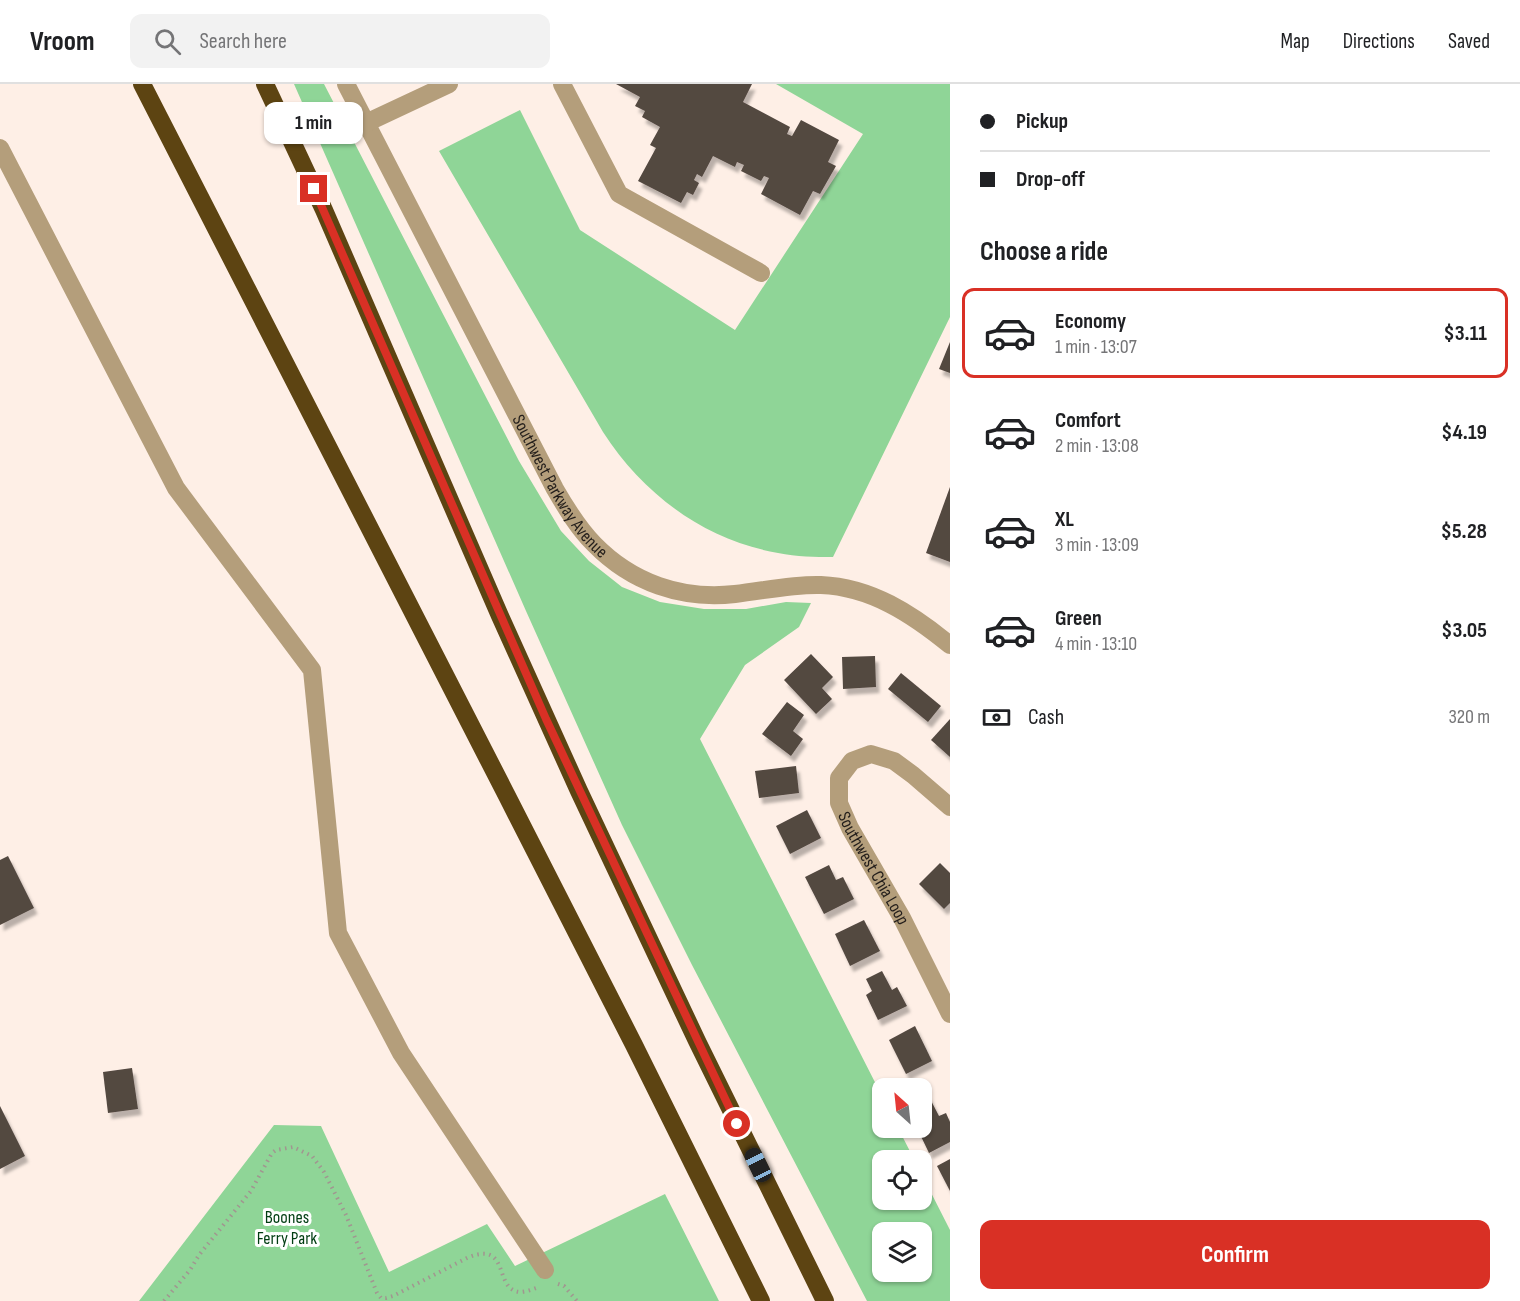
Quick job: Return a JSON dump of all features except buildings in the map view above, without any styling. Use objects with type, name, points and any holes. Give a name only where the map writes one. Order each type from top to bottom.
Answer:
[{"type":"highway","points":[[142,84],[634,1045],[760,1301]]},
{"type":"highway","points":[[265,84],[328,220],[550,730],[692,1030],[825,1301]]},
{"type":"street","name":"Southwest Parkway Avenue","points":[[346,84],[555,489],[567,510],[594,544],[632,574],[651,584],[687,594],[733,594],[794,586],[822,585],[851,589],[894,605],[926,625],[950,645]]},
{"type":"street","points":[[366,123],[449,84]]},
{"type":"street","points":[[562,84],[619,194],[760,273]]},
{"type":"street","points":[[0,148],[176,488],[312,670],[338,933],[401,1053],[548,1280]]},
{"type":"street","name":"Southwest Chia Loop","points":[[949,1009],[903,918],[850,828],[839,803],[839,778],[852,761],[871,754],[894,761],[950,807]]},
{"type":"path","points":[[164,1301],[251,1191],[272,1153],[276,1150],[294,1147],[312,1156],[324,1172],[346,1215],[381,1298],[387,1300],[404,1289],[469,1257],[486,1253],[494,1257],[510,1288],[521,1292],[548,1280],[564,1286],[577,1301]]},
{"type":"green space","points":[[294,84],[324,84],[519,461],[561,531],[589,561],[622,587],[660,602],[704,609],[746,609],[786,602],[811,603],[799,627],[745,665],[700,739],[873,1078],[872,1138],[903,1138],[909,1150],[872,1150],[872,1210],[932,1210],[932,1195],[950,1230],[950,1301],[867,1301],[692,965],[622,825]]},
{"type":"green space","points":[[776,84],[950,84],[950,317],[833,557],[785,554],[751,547],[725,537],[678,511],[637,475],[603,432],[439,151],[520,110],[580,230],[735,330],[863,134]]},
{"type":"green space","name":"Boones Ferry Park","points":[[274,1125],[321,1126],[389,1272],[487,1224],[515,1266],[665,1194],[719,1301],[139,1301]]},
{"type":"route","points":[[314,189],[546,719],[737,1124]]}]
